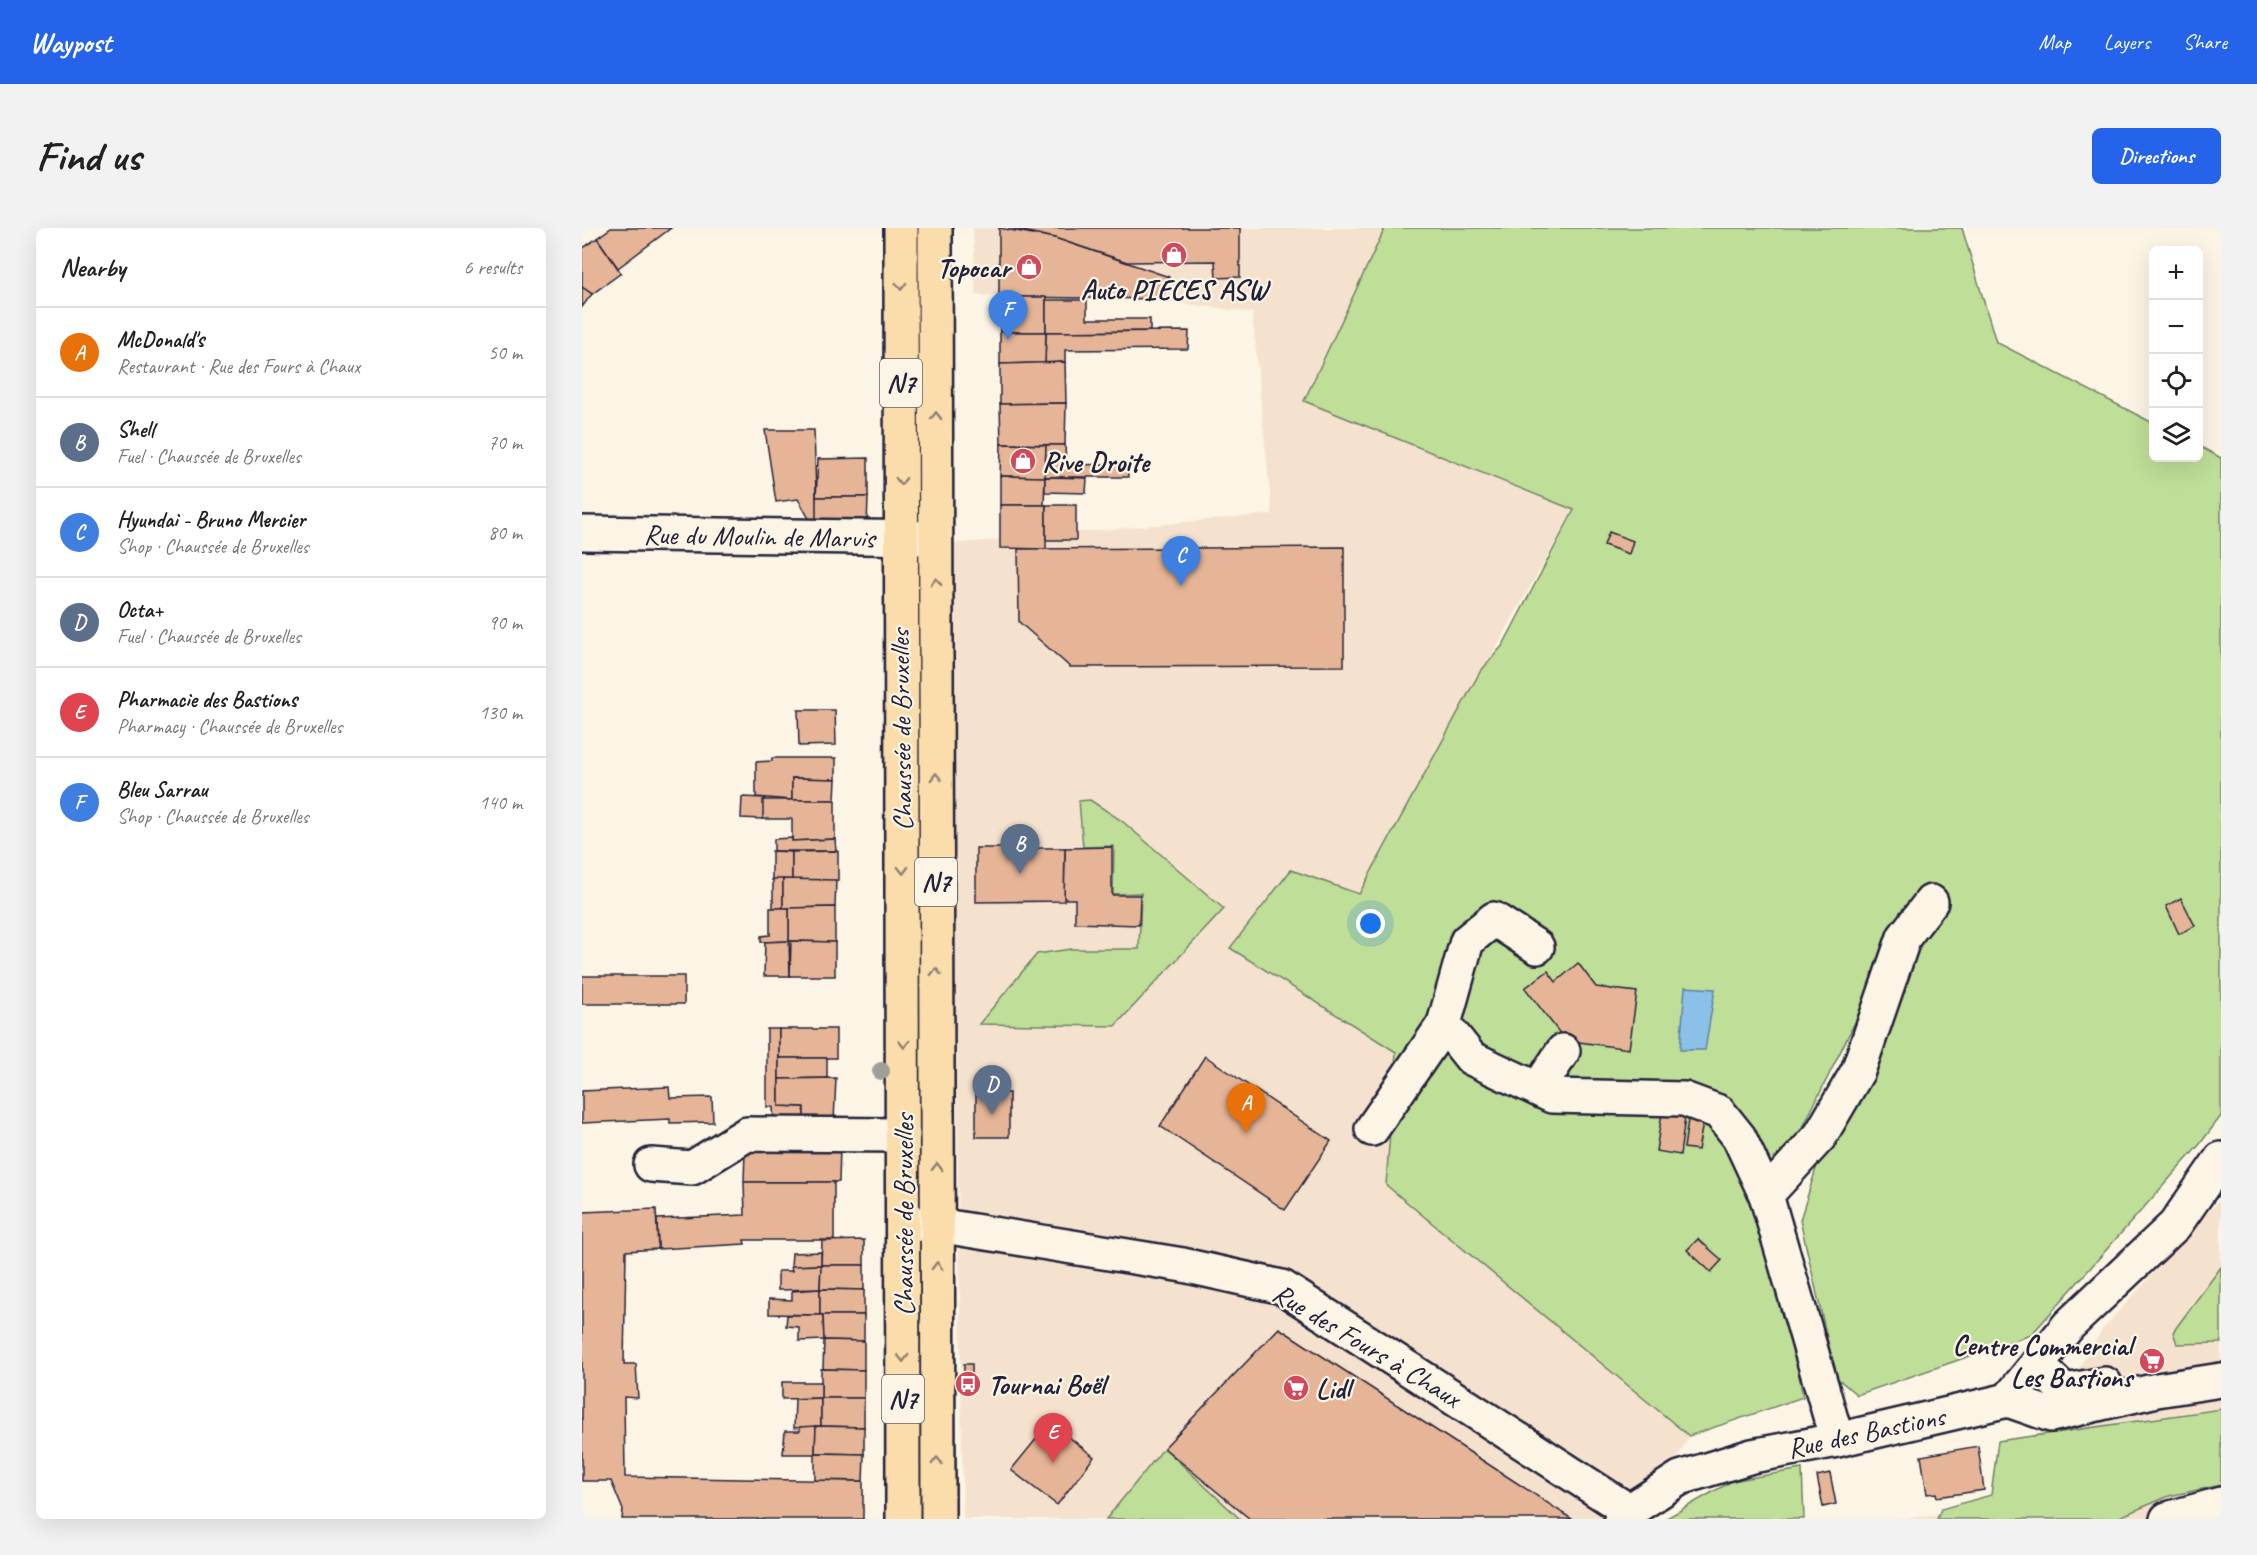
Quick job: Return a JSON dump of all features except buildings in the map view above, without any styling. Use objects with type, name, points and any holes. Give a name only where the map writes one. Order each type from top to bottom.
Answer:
[{"type":"main road","name":"Chaussée de Bruxelles","points":[[901,228],[903,1519]]},
{"type":"main road","name":"Chaussée de Bruxelles","points":[[935,228],[938,1519]]},
{"type":"street","name":"Rue du Moulin de Marvis","points":[[582,533],[936,538]]},
{"type":"street","points":[[1766,1195],[1820,1136],[1858,1071],[1904,937],[1931,902]]},
{"type":"street","points":[[1372,1129],[1444,1024],[1467,942],[1494,919],[1537,947]]},
{"type":"street","points":[[1444,1024],[1471,1058],[1552,1096],[1684,1099],[1719,1112],[1739,1137],[1766,1195],[1837,1440]]},
{"type":"street","points":[[1538,1089],[1563,1051]]},
{"type":"street","points":[[651,1165],[692,1168],[747,1134],[903,1135]]},
{"type":"street","points":[[2221,1159],[2175,1225],[2069,1325],[2008,1400],[2051,1415],[2157,1390],[2221,1380]]},
{"type":"street","name":"Rue des Fours à Chaux","points":[[903,1223],[937,1226],[1183,1265],[1282,1287],[1625,1515]]},
{"type":"street","points":[[2037,1365],[2065,1391],[2118,1381],[2157,1390]]},
{"type":"street","name":"Rue des Bastions","points":[[1625,1515],[1680,1478],[1752,1456],[1837,1440],[2008,1400]]},
{"type":"street","points":[[2167,1519],[2221,1504]]},
{"type":"shaded area","points":[[973,228],[1385,228],[1304,401],[1574,509],[1358,895],[1230,948],[1396,1052],[1386,1185],[1689,1436],[1645,1519],[963,1519],[951,690],[952,544],[1272,514],[1252,313],[1161,300],[976,295]]},
{"type":"shaded area","name":"Centre Commercial Les Bastions","points":[[2221,1198],[2221,1519],[1889,1519],[1992,1512],[2102,1330]]},
{"type":"green space","points":[[1385,228],[1962,228],[1996,342],[2149,421],[2149,462],[2203,462],[2203,448],[2221,458],[2221,1116],[2200,1144],[2031,1335],[1857,1395],[1836,1377],[1800,1220],[1873,986],[1796,1141],[1762,1174],[1803,1397],[1689,1436],[1386,1185],[1396,1052],[1230,948],[1291,870],[1359,894],[1480,672],[1503,645],[1574,510],[1304,401]]},
{"type":"green space","points":[[1090,800],[1122,821],[1224,909],[1115,1026],[979,1024],[1037,954],[1071,949],[1139,949],[1141,893],[1113,894],[1114,846],[1083,847],[1079,801]]},
{"type":"green space","points":[[2221,1267],[2221,1343],[2177,1344],[2173,1332]]},
{"type":"green space","points":[[2221,1409],[2221,1485],[2169,1496],[2115,1519],[1937,1519],[1941,1509],[1991,1495],[1998,1441]]},
{"type":"green space","points":[[1164,1448],[1240,1519],[1106,1519]]},
{"type":"green space","points":[[1802,1469],[1804,1519],[1665,1519],[1732,1481]]},
{"type":"water","points":[[1685,987],[1715,989],[1705,1050],[1680,1050]]},
{"type":"place","name":"Auto PIECES ASW","points":[[1174,255]]},
{"type":"place","name":"Topocar","points":[[1029,267]]},
{"type":"place","name":"Bleu Sarrau","points":[[1008,340]]},
{"type":"place","name":"Rive Droite","points":[[1023,461]]},
{"type":"place","name":"Hyundai - Bruno Mercier","points":[[1181,586]]},
{"type":"place","name":"Shell","points":[[1020,874]]},
{"type":"place","name":"Octa+","points":[[992,1115]]},
{"type":"place","name":"McDonald's","points":[[1246,1133]]},
{"type":"place","name":"Centre Commercial Les Bastions","points":[[2152,1361]]},
{"type":"place","name":"Tournai Boël","points":[[968,1384]]},
{"type":"place","name":"Lidl","points":[[1296,1388]]},
{"type":"place","name":"Pharmacie des Bastions","points":[[1053,1463]]}]
